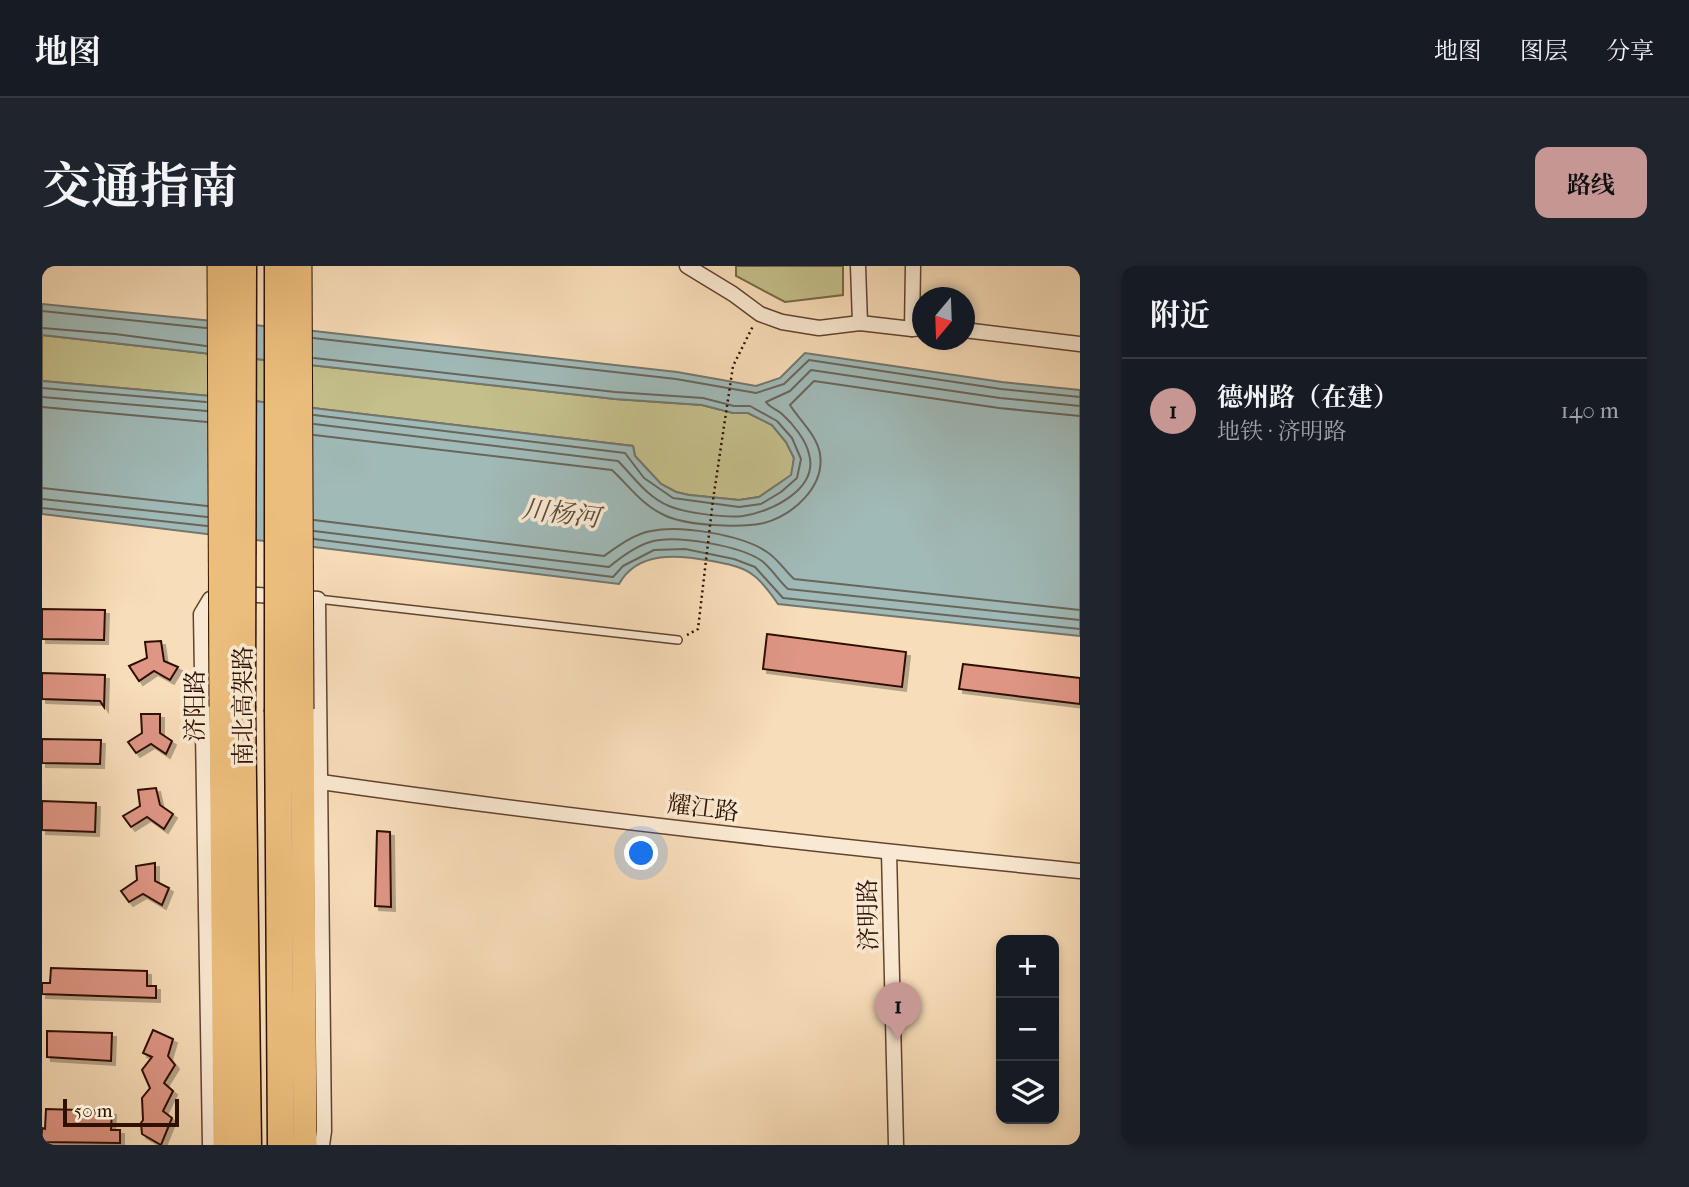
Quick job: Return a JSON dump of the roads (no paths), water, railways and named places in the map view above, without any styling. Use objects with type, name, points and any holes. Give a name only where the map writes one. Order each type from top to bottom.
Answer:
[{"type":"highway","name":"南北高架路","points":[[243,266],[242,708],[247,1145]]},
{"type":"highway","name":"南北高架路","points":[[278,266],[281,1145]]},
{"type":"main road","name":"济阳路","points":[[219,266],[225,1145]]},
{"type":"main road","points":[[300,266],[304,1145]]},
{"type":"street","points":[[687,266],[760,314],[782,322],[819,328],[860,323],[912,328]]},
{"type":"street","points":[[858,266],[860,323]]},
{"type":"street","points":[[913,266],[914,287]]},
{"type":"street","points":[[975,331],[1080,344]]},
{"type":"street","points":[[210,1145],[201,614],[210,599],[226,593],[318,599],[324,1131],[322,1145]]},
{"type":"street","name":"耀江路","points":[[321,782],[471,803],[889,852],[1080,871]]},
{"type":"street","name":"济明路","points":[[889,852],[896,1145]]},
{"type":"lane","points":[[318,599],[678,640]]},
{"type":"water","name":"川杨河","points":[[42,304],[314,331],[677,372],[756,386],[780,378],[805,353],[1002,382],[1080,390],[1080,636],[778,604],[767,588],[744,569],[686,557],[648,560],[627,573],[619,584],[42,514],[42,381],[211,396],[633,446],[635,456],[661,484],[689,495],[739,500],[759,497],[791,475],[794,458],[786,442],[772,425],[748,413],[733,413],[702,405],[615,399],[42,335]]},
{"type":"place","name":"德州路（在建）","points":[[898,1040]]}]
